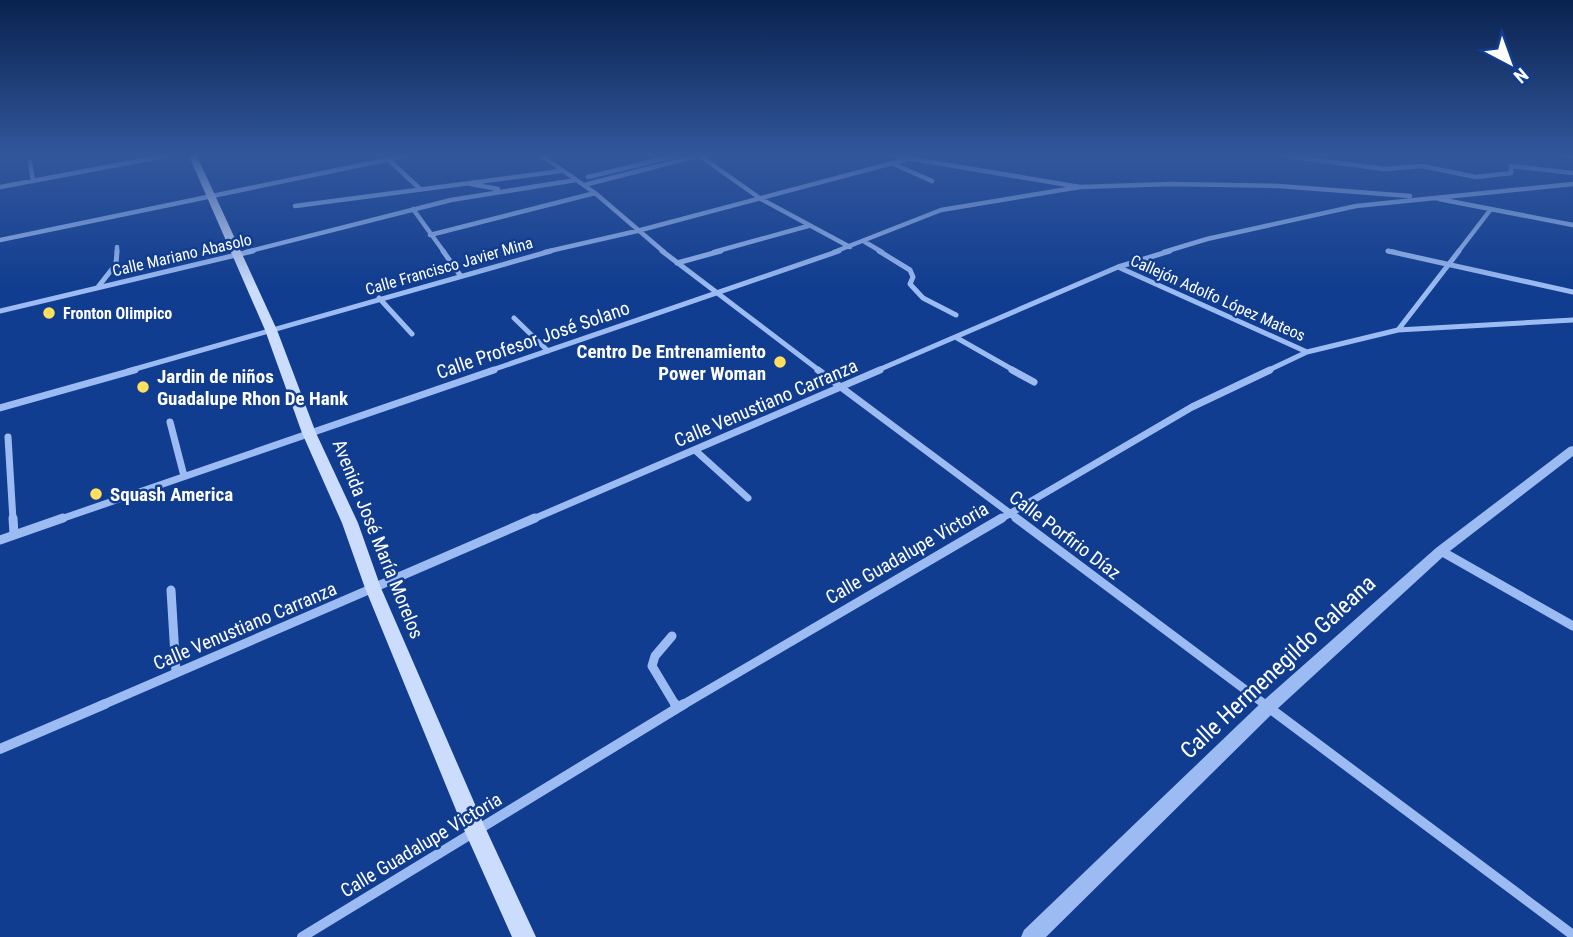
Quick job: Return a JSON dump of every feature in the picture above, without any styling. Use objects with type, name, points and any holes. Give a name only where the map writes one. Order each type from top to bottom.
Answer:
[{"type":"main road","name":"Avenida José María Morelos","points":[[213,200],[271,330],[309,433],[350,523],[373,588],[476,832],[524,937]]},
{"type":"street","points":[[0,240],[193,200]]},
{"type":"street","points":[[295,206],[338,200]]},
{"type":"street","name":"Calle Mariano Abasolo","points":[[0,310],[460,200]]},
{"type":"street","points":[[430,235],[569,200]]},
{"type":"street","name":"Calle Porfirio Díaz","points":[[602,200],[637,231],[717,294],[1573,935]]},
{"type":"street","name":"Calle Francisco Javier Mina","points":[[0,408],[587,240],[637,231],[758,200]]},
{"type":"street","points":[[762,200],[850,247]]},
{"type":"street","name":"Calle Profesor José Solano","points":[[0,540],[717,294],[865,242],[941,210],[1003,200]]},
{"type":"street","name":"Calle Venustiano Carranza","points":[[0,750],[1118,267],[1207,239],[1356,206],[1415,200]]},
{"type":"street","points":[[1441,200],[1570,224],[1573,218]]},
{"type":"street","points":[[413,209],[460,275]]},
{"type":"street","points":[[1398,330],[1492,209]]},
{"type":"street","points":[[677,263],[808,226]]},
{"type":"street","points":[[865,242],[910,270],[913,277],[911,289],[956,315]]},
{"type":"street","points":[[97,287],[116,264],[117,247]]},
{"type":"street","points":[[1388,251],[1573,292]]},
{"type":"street","name":"Callejón Adolfo López Mateos","points":[[1118,267],[1307,352]]},
{"type":"street","points":[[379,298],[412,334]]},
{"type":"street","points":[[514,318],[548,351]]},
{"type":"street","name":"Calle Guadalupe Victoria","points":[[302,937],[677,708],[1150,430],[1307,352],[1398,330],[1573,320]]},
{"type":"street","points":[[957,338],[1034,382]]},
{"type":"street","points":[[170,422],[184,476]]},
{"type":"street","points":[[8,437],[14,535]]},
{"type":"street","name":"Calle Hermenegildo Galeana","points":[[1031,937],[1269,706],[1441,551],[1573,450]]},
{"type":"street","points":[[696,451],[748,498]]},
{"type":"street","points":[[1441,551],[1573,626]]},
{"type":"street","points":[[171,590],[176,673]]},
{"type":"street","points":[[672,636],[655,656],[652,666],[677,708]]},
{"type":"place","name":"Fronton Olimpico","points":[[49,313]]},
{"type":"place","name":"Centro De Entrenamiento Power Woman","points":[[780,362]]},
{"type":"place","name":"Jardin de niños Guadalupe Rhon De Hank","points":[[143,387]]},
{"type":"place","name":"Squash America","points":[[96,494]]}]
